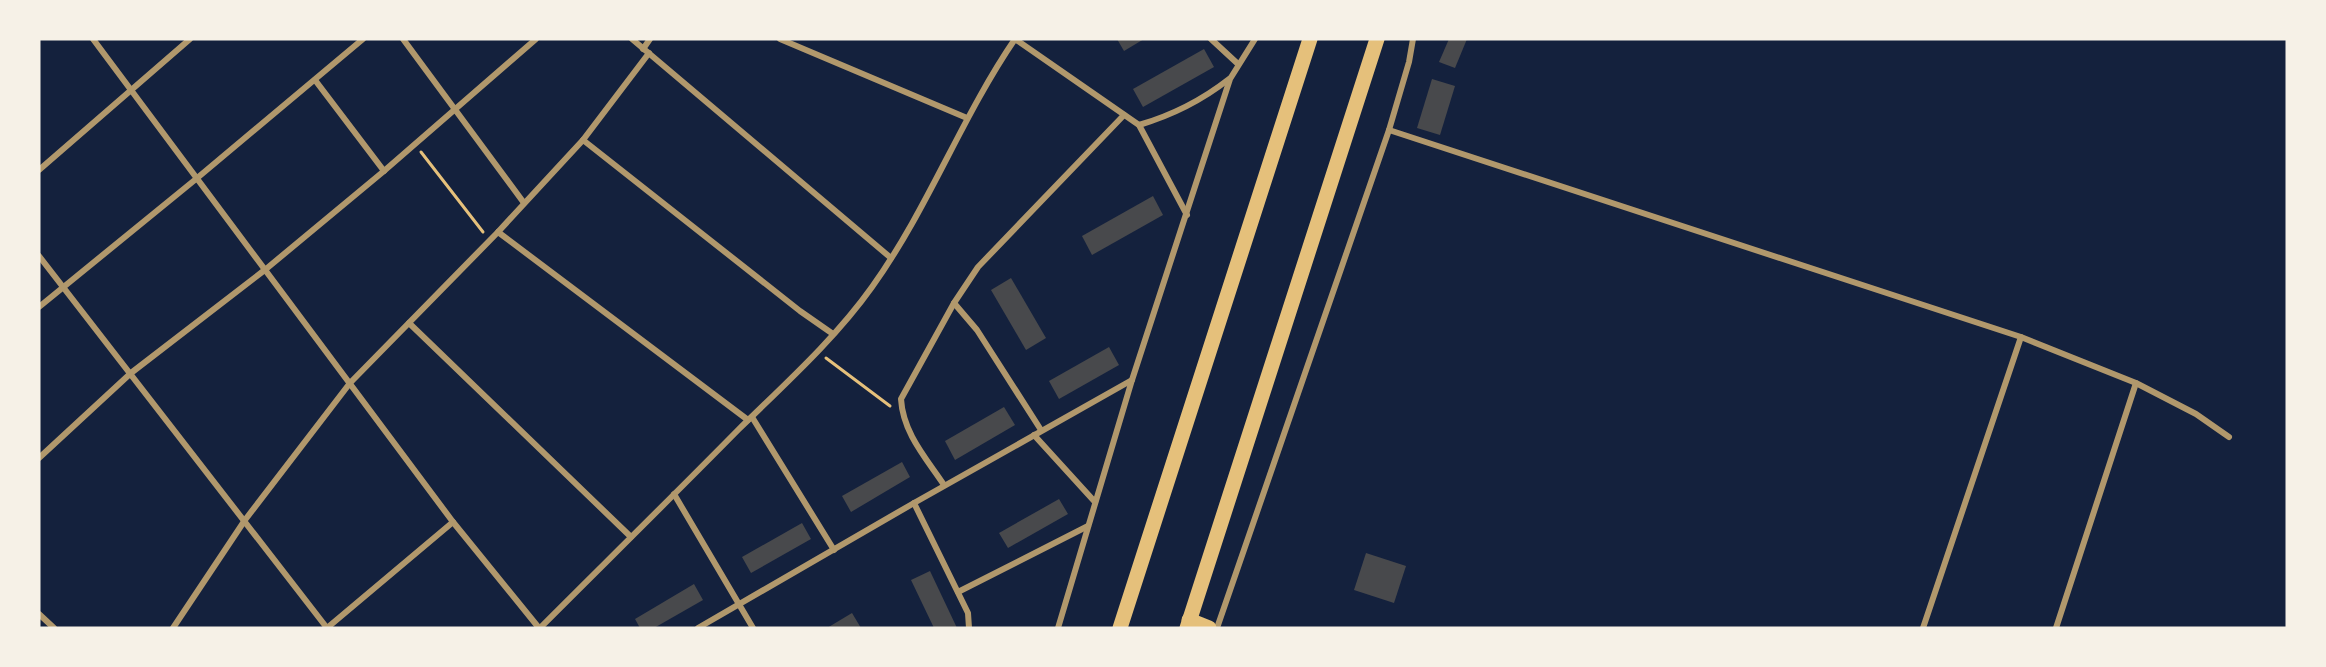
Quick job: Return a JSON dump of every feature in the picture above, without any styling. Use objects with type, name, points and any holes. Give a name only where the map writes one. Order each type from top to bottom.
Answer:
[{"type":"main road","points":[[1120,628],[1310,39]]},
{"type":"main road","points":[[1209,628],[1188,624],[1377,39]]},
{"type":"street","points":[[93,39],[453,522],[539,628],[818,350],[866,296],[936,181],[996,66],[1015,39],[1139,125],[1186,215]]},
{"type":"street","points":[[39,170],[190,39]]},
{"type":"street","points":[[39,307],[363,39]]},
{"type":"street","points":[[403,39],[524,203]]},
{"type":"street","points":[[39,458],[131,373],[266,269],[384,171],[536,39]]},
{"type":"street","points":[[632,39],[891,258]]},
{"type":"street","points":[[173,628],[245,520],[350,383],[490,241],[583,140],[646,51],[650,39]]},
{"type":"street","points":[[780,39],[967,118]]},
{"type":"street","points":[[1211,39],[1238,64]]},
{"type":"street","points":[[1058,628],[1132,380],[1230,79],[1255,39]]},
{"type":"street","points":[[1217,628],[1389,130],[1409,62],[1413,39]]},
{"type":"street","points":[[1139,125],[1158,120],[1196,102],[1230,79]]},
{"type":"street","points":[[315,80],[384,171]]},
{"type":"street","points":[[944,485],[912,439],[902,414],[901,399],[954,303],[992,250],[1124,115]]},
{"type":"street","points":[[1389,130],[2021,337],[2136,383],[2196,414],[2229,437]]},
{"type":"street","points":[[583,140],[833,334]]},
{"type":"street","points":[[498,232],[750,419],[834,550]]},
{"type":"street","points":[[39,256],[327,628],[453,522]]},
{"type":"street","points":[[954,303],[977,330],[1041,430]]},
{"type":"street","points":[[409,323],[631,537]]},
{"type":"street","points":[[1923,628],[2021,337]]},
{"type":"street","points":[[698,628],[944,485],[1132,380]]},
{"type":"street","points":[[2056,628],[2136,383]]},
{"type":"street","points":[[1034,435],[1095,502]]},
{"type":"street","points":[[674,494],[753,628]]},
{"type":"street","points":[[914,503],[968,613],[969,628]]},
{"type":"street","points":[[958,592],[1088,526]]},
{"type":"street","points":[[39,614],[54,628]]},
{"type":"path","points":[[414,144],[490,241]]},
{"type":"path","points":[[818,350],[856,382],[902,414]]},
{"type":"building","points":[[1117,39],[1144,39],[1124,51]]},
{"type":"building","points":[[1449,39],[1467,39],[1455,68],[1439,62]]},
{"type":"building","points":[[1204,49],[1214,67],[1143,107],[1133,89]]},
{"type":"building","points":[[1432,79],[1455,86],[1440,135],[1417,128]]},
{"type":"building","points":[[1153,196],[1163,215],[1092,255],[1082,236]]},
{"type":"building","points":[[1011,278],[1046,338],[1026,350],[991,290]]},
{"type":"building","points":[[1109,347],[1119,365],[1059,399],[1049,381]]},
{"type":"building","points":[[1004,407],[1015,425],[955,460],[945,441]]},
{"type":"building","points":[[902,462],[910,477],[851,512],[842,496]]},
{"type":"building","points":[[1059,499],[1068,514],[1008,548],[999,533]]},
{"type":"building","points":[[802,523],[811,539],[751,573],[742,557]]},
{"type":"building","points":[[1366,553],[1406,566],[1394,603],[1354,590]]},
{"type":"building","points":[[930,571],[957,628],[934,628],[911,580]]},
{"type":"building","points":[[694,584],[703,600],[654,628],[640,628],[635,619]]},
{"type":"building","points":[[852,613],[861,628],[827,628]]}]
